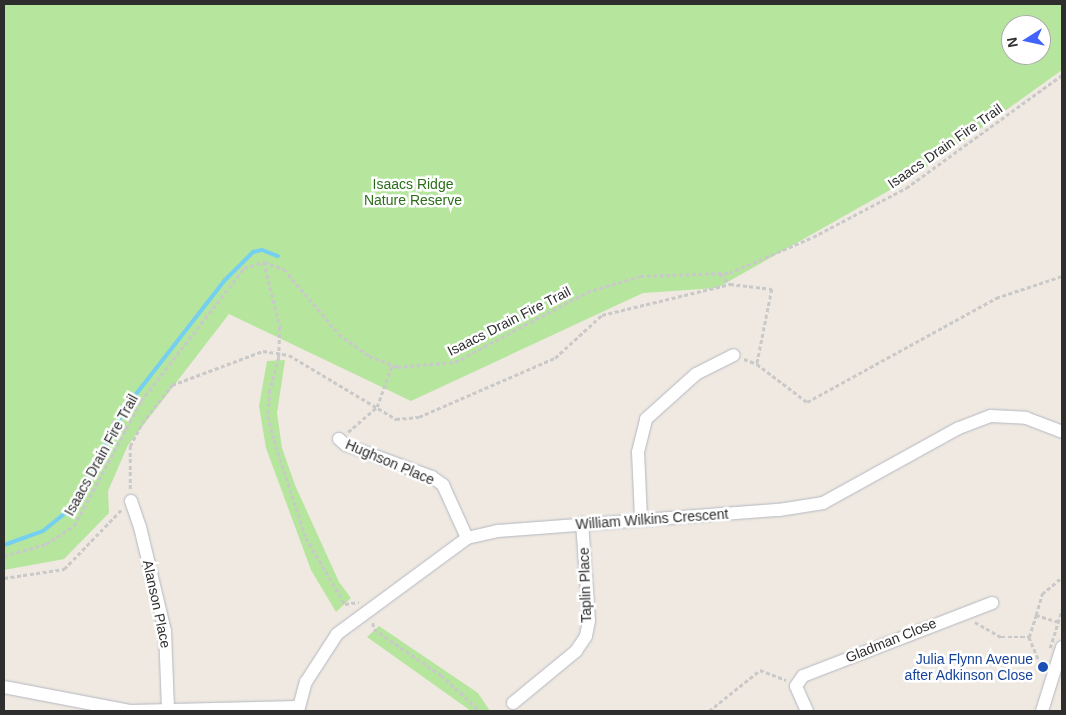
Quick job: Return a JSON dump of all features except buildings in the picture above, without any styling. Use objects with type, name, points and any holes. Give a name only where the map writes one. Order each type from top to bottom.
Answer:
[{"type":"street","points":[[641,518],[638,452],[646,419],[696,374],[734,355]]},
{"type":"street","name":"William Wilkins Crescent","points":[[298,709],[322,654],[345,626],[467,538],[498,531],[641,518],[779,510],[823,503],[958,428],[991,416],[1026,418],[1062,432]]},
{"type":"street","name":"Hughson Place","points":[[339,439],[346,445],[432,478],[443,485],[467,538]]},
{"type":"street","name":"Alanson Place","points":[[131,500],[140,526],[165,631],[168,710]]},
{"type":"street","name":"Taplin Place","points":[[513,703],[576,651],[586,636],[589,620],[582,523]]},
{"type":"street","name":"Gladman Close","points":[[792,683],[802,676],[961,613],[992,603]]},
{"type":"street","points":[[1042,711],[1054,674],[1058,649]]},
{"type":"street","points":[[792,683],[807,711]]},
{"type":"street","points":[[4,687],[130,711],[298,709]]},
{"type":"path","name":"Isaacs Drain Fire Trail","points":[[4,556],[46,544],[74,526],[141,401],[244,268],[264,262],[284,269],[302,287],[339,334],[369,356],[392,365],[425,367],[455,362],[587,292],[640,276],[729,273],[813,237],[906,188],[1062,75]]},
{"type":"path","points":[[264,262],[280,327],[279,353],[270,390],[268,416],[290,495],[306,538],[345,604],[360,602],[374,629],[441,675],[480,711]]},
{"type":"path","points":[[719,273],[730,284]]},
{"type":"path","points":[[4,578],[64,569],[131,500],[130,446],[142,423],[172,385],[263,351],[289,355],[396,419],[419,417],[555,358],[602,315],[730,284],[772,289],[757,364],[807,402],[996,298],[1062,276]]},
{"type":"path","points":[[339,439],[377,407],[392,365]]},
{"type":"path","points":[[112,421],[126,430]]},
{"type":"path","points":[[1054,674],[1043,671],[1029,637],[1042,594],[1062,577]]},
{"type":"path","points":[[1058,649],[1062,609]]},
{"type":"path","points":[[961,613],[1001,637],[1029,637]]},
{"type":"path","points":[[1036,615],[1062,623]]},
{"type":"path","points":[[709,711],[760,670],[792,683]]},
{"type":"green space","name":"Isaacs Ridge Nature Reserve","points":[[4,4],[1062,4],[1062,70],[913,177],[717,288],[643,293],[411,401],[229,314],[128,445],[108,491],[109,513],[64,559],[4,570]]},
{"type":"green space","points":[[285,360],[277,413],[282,448],[295,485],[339,582],[351,598],[336,612],[311,570],[266,448],[259,406],[267,361]]},
{"type":"green space","points":[[379,626],[478,693],[490,711],[471,711],[367,637]]},
{"type":"waterway","points":[[4,545],[43,531],[73,507],[126,407],[225,280],[253,252],[262,250],[278,256]]},
{"type":"place","name":"Julia Flynn Avenue after Adkinson Close","points":[[1043,667]]}]
